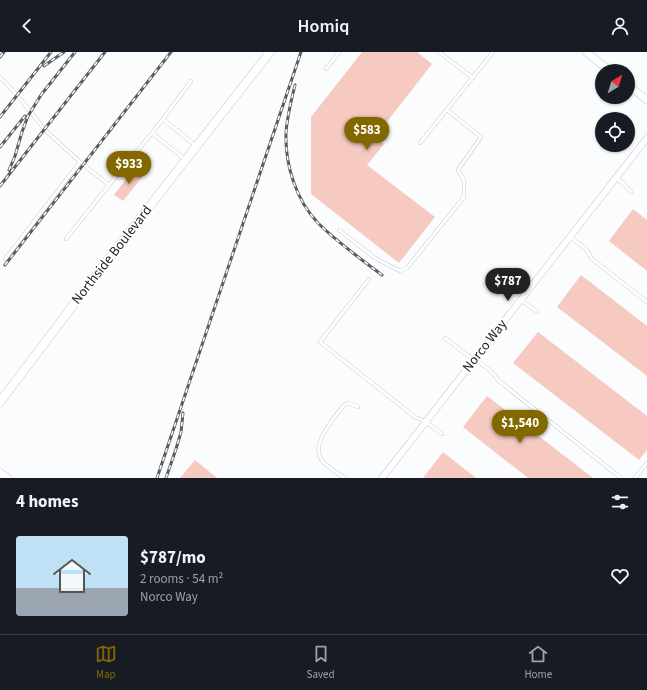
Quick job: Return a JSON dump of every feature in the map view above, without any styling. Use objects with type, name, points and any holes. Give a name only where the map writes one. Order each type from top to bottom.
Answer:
[{"type":"main road","name":"Northside Boulevard","points":[[0,402],[99,271],[270,52]]},
{"type":"main road","points":[[0,473],[7,478]]},
{"type":"street","points":[[586,52],[601,64]]},
{"type":"street","points":[[635,91],[647,100]]},
{"type":"street","name":"Norco Way","points":[[382,478],[647,138]]},
{"type":"lane","points":[[326,69],[339,52]]},
{"type":"lane","points":[[439,52],[473,78]]},
{"type":"lane","points":[[420,143],[494,52]]},
{"type":"lane","points":[[0,77],[17,95],[44,130],[109,185]]},
{"type":"lane","points":[[66,240],[163,120],[191,81]]},
{"type":"lane","points":[[339,230],[375,258],[400,271],[407,268],[464,197],[464,180],[458,170],[481,137],[447,110]]},
{"type":"lane","points":[[163,120],[196,146]]},
{"type":"lane","points":[[152,132],[186,160]]},
{"type":"lane","points":[[5,259],[80,162]]},
{"type":"lane","points":[[616,178],[631,192]]},
{"type":"lane","points":[[570,237],[586,249],[592,259],[647,302]]},
{"type":"lane","points":[[369,279],[320,342],[415,417],[426,422],[442,434]]},
{"type":"lane","points":[[521,300],[537,312]]},
{"type":"lane","points":[[445,338],[491,371],[499,381],[621,478]]},
{"type":"lane","points":[[345,478],[321,460],[318,450],[324,431],[344,405],[348,403],[358,407]]},
{"type":"lane","points":[[635,478],[647,463]]},
{"type":"building","points":[[362,52],[417,52],[432,64],[375,137],[384,144],[367,165],[435,217],[399,263],[311,194],[311,117]]},
{"type":"building","points":[[134,169],[143,176],[123,201],[114,195]]},
{"type":"building","points":[[633,209],[647,220],[647,271],[609,241]]},
{"type":"building","points":[[581,275],[647,326],[647,376],[557,307]]},
{"type":"building","points":[[538,332],[647,416],[647,450],[639,460],[513,363]]},
{"type":"building","points":[[487,396],[593,478],[528,478],[463,427]]},
{"type":"building","points":[[443,452],[476,478],[423,478]]},
{"type":"building","points":[[195,460],[217,478],[180,478]]},
{"type":"railway","points":[[0,57],[4,52]]},
{"type":"railway","points":[[0,117],[51,52]]},
{"type":"railway","points":[[44,66],[64,52]]},
{"type":"railway","points":[[9,170],[28,116],[41,95],[75,52]]},
{"type":"railway","points":[[0,186],[105,52]]},
{"type":"railway","points":[[5,265],[171,52]]},
{"type":"railway","points":[[157,478],[301,52]]},
{"type":"railway","points":[[295,85],[287,121],[286,145],[287,157],[293,181],[298,193],[310,214],[318,223],[382,275]]},
{"type":"railway","points":[[0,147],[25,116]]},
{"type":"railway","points":[[166,478],[181,432],[183,413]]}]
